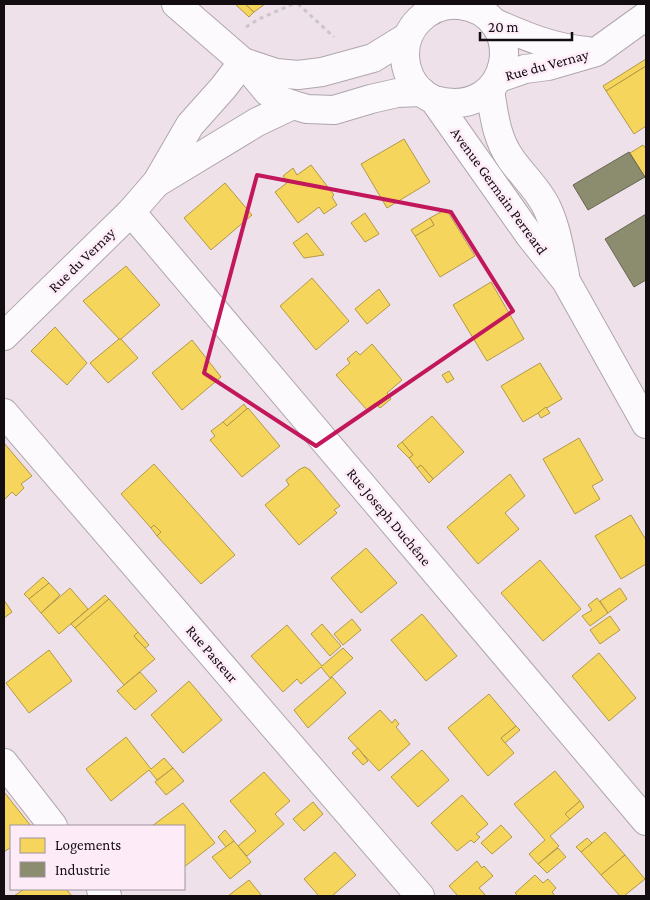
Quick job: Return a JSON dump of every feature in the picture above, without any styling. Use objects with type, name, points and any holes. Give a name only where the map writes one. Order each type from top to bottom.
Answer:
[{"type":"street","points":[[176,4],[234,53],[268,92],[280,100],[307,109],[334,110],[396,93],[428,96],[449,104],[464,104],[478,98],[494,84],[504,64],[501,34],[493,22],[481,12],[467,5],[453,4],[438,7],[413,22],[373,58],[322,72],[298,75],[276,73],[234,53]]},
{"type":"street","name":"Rue du Vernay","points":[[494,84],[525,69],[548,66],[596,52],[646,16]]},
{"type":"street","points":[[413,22],[405,52],[406,67],[412,81],[428,96]]},
{"type":"street","name":"Rue du Vernay","points":[[493,22],[549,45],[596,52]]},
{"type":"street","name":"Rue du Vernay","points":[[4,336],[132,212],[156,182],[190,124],[223,88],[234,53]]},
{"type":"street","name":"Avenue Germain Perreard","points":[[494,84],[496,129],[510,158],[547,207],[554,226],[566,281]]},
{"type":"street","name":"Avenue Germain Perreard","points":[[428,96],[530,236],[566,281],[646,424]]},
{"type":"street","name":"Rue du Vernay","points":[[156,182],[257,122],[293,105]]},
{"type":"street","name":"Rue Joseph Duchêne","points":[[132,212],[646,822]]},
{"type":"street","name":"Rue Pasteur","points":[[4,413],[420,896]]},
{"type":"street","points":[[4,763],[52,825]]},
{"type":"path","points":[[234,53],[250,24],[293,4]]},
{"type":"path","points":[[298,4],[360,62]]},
{"type":"highlighted area","points":[[257,175],[451,212],[513,311],[316,446],[204,373]]},
{"type":"building: Logements","points":[[235,4],[245,4],[254,12],[249,17]]},
{"type":"building: Logements","points":[[245,4],[265,4],[254,12]]},
{"type":"building: Logements","points":[[646,59],[646,66],[606,91],[603,86]]},
{"type":"building: Logements","points":[[646,66],[646,126],[634,134],[606,91]]},
{"type":"building: Logements","points":[[404,139],[430,182],[387,208],[361,164]]},
{"type":"building: Logements","points":[[643,145],[646,149],[646,179],[630,153]]},
{"type":"building: Logements","points":[[311,165],[334,195],[332,197],[337,205],[324,214],[319,207],[298,223],[275,192],[288,182],[283,176],[293,168],[297,175]]},
{"type":"building: Logements","points":[[225,183],[252,215],[211,250],[184,218]]},
{"type":"building: Logements","points":[[446,209],[475,256],[440,277],[415,236],[434,225],[430,218]]},
{"type":"building: Logements","points":[[365,213],[379,234],[365,242],[351,223]]},
{"type":"building: Logements","points":[[430,218],[434,225],[415,236],[411,230]]},
{"type":"building: Logements","points":[[307,233],[324,255],[304,258],[293,243]]},
{"type":"building: Logements","points":[[126,266],[160,305],[120,340],[83,301]]},
{"type":"building: Logements","points":[[312,278],[349,321],[316,350],[280,306]]},
{"type":"building: Logements","points":[[491,282],[524,339],[487,361],[453,305]]},
{"type":"building: Logements","points":[[379,289],[390,305],[367,324],[355,309]]},
{"type":"building: Logements","points":[[55,327],[87,363],[67,385],[31,351]]},
{"type":"building: Logements","points":[[119,339],[138,358],[108,383],[90,363]]},
{"type":"building: Logements","points":[[192,340],[221,377],[182,410],[152,373]]},
{"type":"building: Logements","points":[[372,344],[402,380],[387,393],[391,399],[380,408],[375,403],[367,410],[336,375],[350,363],[347,359],[356,351],[360,355]]},
{"type":"building: Logements","points":[[540,363],[562,399],[523,422],[501,386]]},
{"type":"building: Logements","points":[[449,371],[454,379],[447,383],[442,375]]},
{"type":"building: Logements","points":[[244,404],[247,409],[227,426],[223,422]]},
{"type":"building: Logements","points":[[546,407],[550,413],[541,418],[538,413]]},
{"type":"building: Logements","points":[[248,408],[280,446],[242,477],[210,440],[215,436],[211,431],[223,422],[227,426]]},
{"type":"building: Logements","points":[[432,416],[464,452],[433,479],[421,465],[417,468],[409,458],[413,455],[402,442]]},
{"type":"building: Logements","points":[[579,438],[603,480],[592,486],[600,499],[575,514],[543,459]]},
{"type":"building: Logements","points":[[402,442],[413,455],[409,458],[397,446]]},
{"type":"building: Logements","points":[[4,443],[32,476],[21,484],[24,488],[16,496],[12,492],[4,500]]},
{"type":"building: Logements","points":[[154,464],[235,555],[201,584],[157,536],[161,532],[154,525],[151,528],[121,494]]},
{"type":"building: Logements","points":[[421,465],[433,479],[429,483],[417,468]]},
{"type":"building: Logements","points":[[305,467],[310,470],[340,506],[334,510],[337,513],[299,545],[265,505],[289,485],[286,480]]},
{"type":"building: Logements","points":[[510,474],[525,496],[505,513],[519,529],[478,564],[447,527]]},
{"type":"building: Logements","points":[[631,515],[646,540],[646,564],[621,579],[595,536]]},
{"type":"building: Logements","points":[[154,525],[161,532],[157,536],[151,528]]},
{"type":"building: Logements","points":[[366,548],[397,583],[361,613],[331,578]]},
{"type":"building: Logements","points":[[540,560],[581,609],[543,641],[501,593]]},
{"type":"building: Logements","points":[[43,577],[49,583],[29,599],[24,594]]},
{"type":"building: Logements","points":[[49,583],[60,595],[41,613],[29,599]]},
{"type":"building: Logements","points":[[70,588],[88,609],[59,634],[41,613]]},
{"type":"building: Logements","points":[[620,588],[627,599],[608,613],[600,601]]},
{"type":"building: Logements","points":[[105,595],[109,599],[75,628],[71,624]]},
{"type":"building: Logements","points":[[597,598],[608,613],[590,626],[582,616],[592,610],[588,605]]},
{"type":"building: Logements","points":[[109,599],[138,632],[134,636],[155,659],[124,685],[75,628]]},
{"type":"building: Logements","points":[[4,600],[12,612],[4,618]]},
{"type":"building: Logements","points":[[422,614],[457,656],[426,681],[391,640]]},
{"type":"building: Logements","points":[[610,616],[620,630],[600,644],[590,630]]},
{"type":"building: Logements","points":[[352,619],[361,630],[343,645],[334,634]]},
{"type":"building: Logements","points":[[322,624],[341,646],[330,656],[311,634]]},
{"type":"building: Logements","points":[[287,625],[322,666],[343,648],[353,658],[330,678],[321,667],[301,684],[297,679],[283,692],[251,656]]},
{"type":"building: Logements","points":[[138,632],[149,645],[145,648],[134,636]]},
{"type":"building: Logements","points":[[49,650],[72,681],[29,713],[6,683]]},
{"type":"building: Logements","points":[[599,653],[636,698],[609,721],[572,676]]},
{"type":"building: Logements","points":[[140,672],[157,691],[135,710],[117,691]]},
{"type":"building: Logements","points":[[332,677],[346,693],[308,728],[294,710]]},
{"type":"building: Logements","points":[[189,681],[222,720],[183,753],[151,715]]},
{"type":"building: Logements","points":[[489,694],[516,726],[501,738],[514,753],[488,776],[448,728]]},
{"type":"building: Logements","points":[[380,710],[392,723],[395,719],[399,724],[396,727],[410,744],[379,771],[348,738]]},
{"type":"building: Logements","points":[[516,726],[520,730],[505,743],[501,738]]},
{"type":"building: Logements","points":[[126,737],[151,769],[164,758],[173,768],[157,780],[149,770],[111,801],[86,769]]},
{"type":"building: Logements","points":[[358,748],[368,761],[363,765],[352,753]]},
{"type":"building: Logements","points":[[422,750],[449,780],[418,807],[391,777]]},
{"type":"building: Logements","points":[[173,768],[184,781],[166,795],[155,782]]},
{"type":"building: Logements","points":[[555,771],[580,801],[565,814],[570,819],[550,836],[559,846],[538,864],[529,854],[545,840],[514,804]]},
{"type":"building: Logements","points":[[264,772],[290,801],[275,814],[284,824],[247,856],[238,846],[256,831],[230,801]]},
{"type":"building: Logements","points":[[4,792],[30,825],[10,825],[10,848],[4,852]]},
{"type":"building: Logements","points":[[462,795],[488,824],[476,834],[480,837],[474,843],[471,840],[457,851],[431,823]]},
{"type":"building: Logements","points":[[580,801],[584,807],[570,819],[565,814]]},
{"type":"building: Logements","points":[[313,802],[323,814],[304,831],[293,819]]},
{"type":"building: Logements","points":[[183,803],[215,843],[185,866],[185,825],[153,825]]},
{"type":"building: Logements","points":[[501,825],[512,837],[492,854],[481,843]]},
{"type":"building: Logements","points":[[225,830],[234,841],[226,847],[218,837]]},
{"type":"building: Logements","points":[[605,832],[625,855],[601,875],[581,852]]},
{"type":"building: Logements","points":[[587,838],[592,843],[581,852],[576,847]]},
{"type":"building: Logements","points":[[234,841],[251,862],[230,879],[212,857]]},
{"type":"building: Logements","points":[[558,848],[566,857],[547,873],[538,864]]},
{"type":"building: Logements","points":[[335,852],[356,875],[332,896],[319,896],[304,879]]},
{"type":"building: Logements","points":[[625,855],[645,879],[624,896],[620,896],[601,875]]},
{"type":"building: Logements","points":[[477,861],[482,868],[484,866],[493,876],[479,888],[486,896],[458,896],[449,886]]},
{"type":"building: Logements","points":[[535,875],[543,883],[548,879],[556,888],[552,892],[555,896],[518,896],[515,893]]},
{"type":"building: Logements","points":[[249,880],[262,896],[228,896]]},
{"type":"building: Logements","points":[[23,890],[67,890],[72,896],[14,896]]},
{"type":"building: Industrie","points":[[629,152],[645,177],[588,210],[573,185]]},
{"type":"building: Industrie","points":[[646,214],[646,280],[634,287],[605,239]]}]
